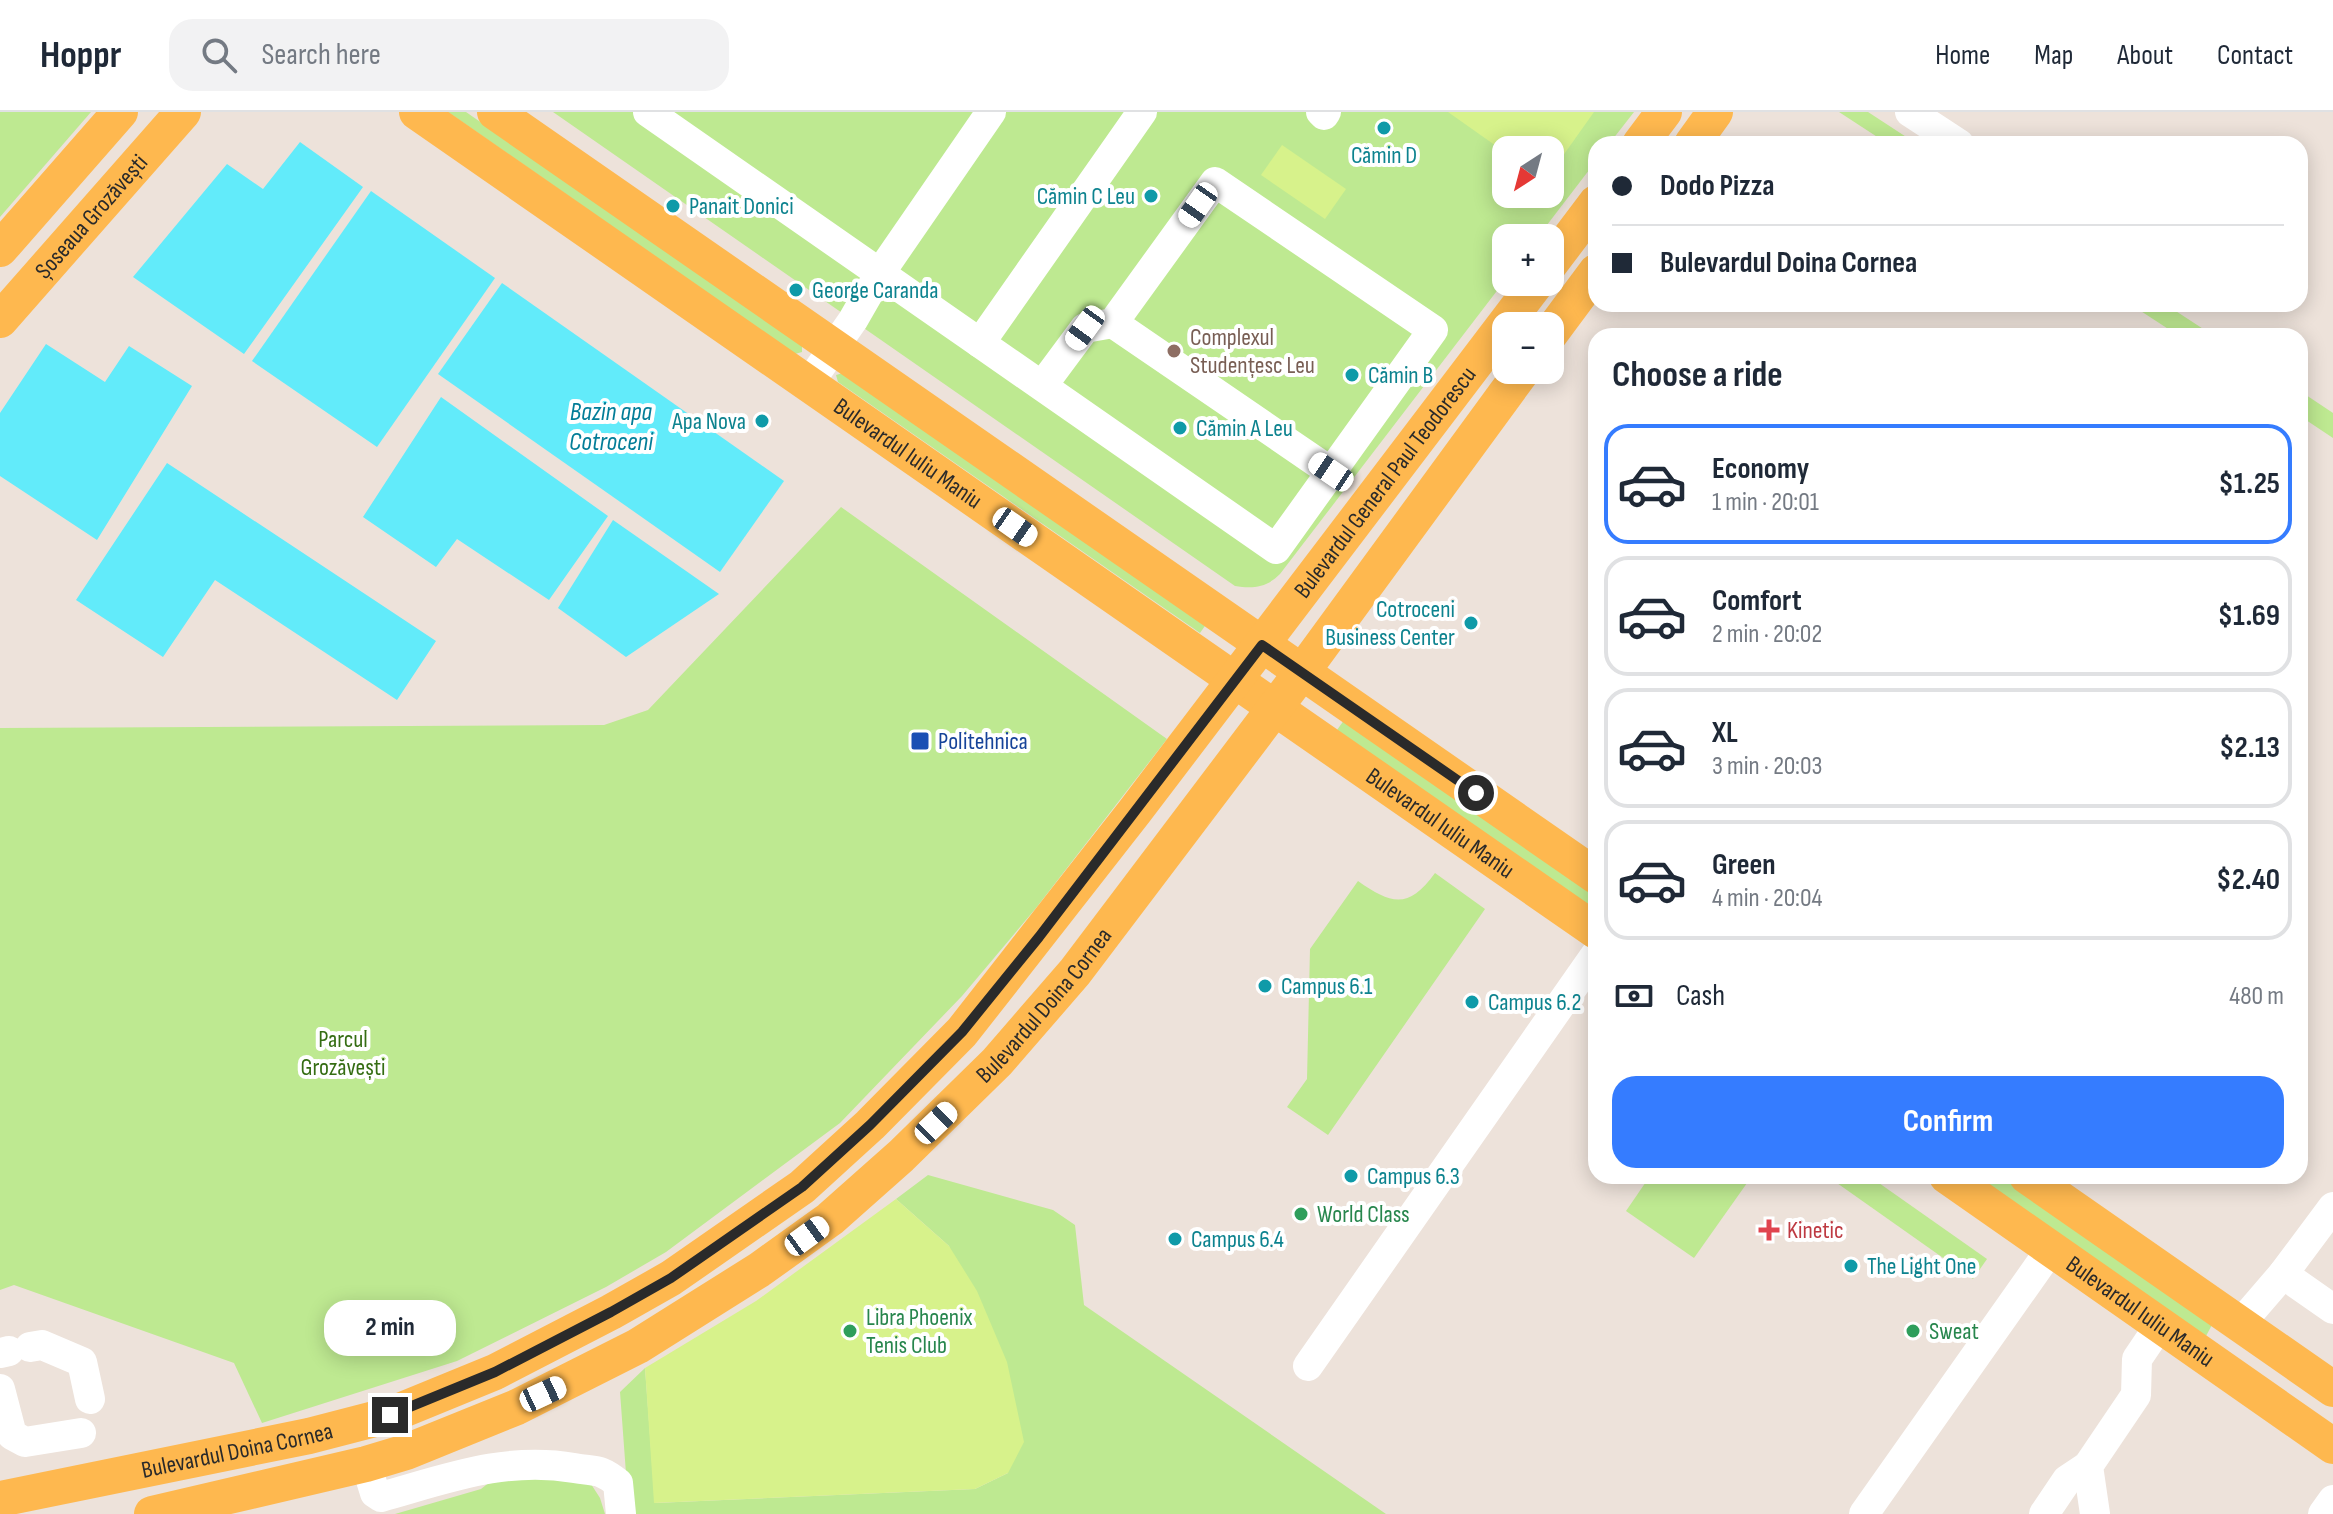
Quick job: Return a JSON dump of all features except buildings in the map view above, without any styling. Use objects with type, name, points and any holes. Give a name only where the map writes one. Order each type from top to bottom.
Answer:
[{"type":"main road","name":"Șoseaua Grozăvești","points":[[0,249],[120,112]]},
{"type":"main road","name":"Șoseaua Grozăvești","points":[[0,320],[183,112]]},
{"type":"main road","name":"Bulevardul Iuliu Maniu","points":[[417,112],[1588,925]]},
{"type":"main road","points":[[1646,136],[1664,112]]},
{"type":"main road","points":[[1698,136],[1715,112]]},
{"type":"main road","name":"Bulevardul Iuliu Maniu","points":[[498,113],[1588,870]]},
{"type":"main road","points":[[1564,245],[1588,214]]},
{"type":"main road","points":[[1564,315],[1588,283]]},
{"type":"main road","name":"Bulevardul General Paul Teodorescu","points":[[1235,681],[1526,296]]},
{"type":"main road","name":"Bulevardul General Paul Teodorescu","points":[[1275,708],[1513,384]]},
{"type":"main road","name":"Bulevardul Doina Cornea","points":[[0,1499],[228,1442],[309,1436],[390,1415],[495,1372],[671,1278],[802,1187],[870,1125],[962,1032],[1039,937],[1235,681]]},
{"type":"main road","name":"Bulevardul Doina Cornea","points":[[152,1514],[366,1464],[467,1429],[596,1369],[691,1314],[830,1219],[901,1156],[997,1062],[1066,984],[1275,708]]},
{"type":"main road","name":"Bulevardul Iuliu Maniu","points":[[1958,1184],[2333,1446]]},
{"type":"main road","name":"Bulevardul Iuliu Maniu","points":[[2039,1184],[2333,1389]]},
{"type":"street","points":[[648,112],[1276,549],[1433,330],[1215,182],[1113,323],[1085,328],[1042,386]]},
{"type":"street","points":[[809,383],[991,112]]},
{"type":"street","points":[[980,343],[1142,112]]},
{"type":"street","points":[[1910,112],[1957,136]]},
{"type":"street","points":[[1934,112],[1958,136]]},
{"type":"street","points":[[1113,323],[1331,472]]},
{"type":"street","points":[[1308,1366],[1588,965]]},
{"type":"street","points":[[2240,1324],[2283,1274],[2333,1207]]},
{"type":"street","points":[[1864,1514],[2051,1249]]},
{"type":"street","points":[[2283,1274],[2333,1309]]},
{"type":"street","points":[[2044,1514],[2067,1480],[2088,1466],[2136,1395],[2137,1359],[2160,1325]]},
{"type":"street","points":[[13,1351],[42,1345],[82,1362],[90,1399]]},
{"type":"street","points":[[0,1389],[12,1435],[18,1440],[25,1442],[81,1433]]},
{"type":"street","points":[[366,1464],[375,1493],[381,1497],[490,1466],[526,1463],[602,1471],[618,1483],[621,1514]]},
{"type":"street","points":[[2088,1466],[2095,1514]]},
{"type":"street","points":[[2323,1514],[2333,1500]]},
{"type":"green space","points":[[0,112],[91,112],[0,217]]},
{"type":"green space","points":[[448,112],[466,112],[802,345],[802,352],[795,354]]},
{"type":"green space","name":"Complexul Studențesc Leu","points":[[553,112],[1634,112],[1615,136],[1588,136],[1588,171],[1564,203],[1564,136],[1492,136],[1492,208],[1560,208],[1548,224],[1492,224],[1493,296],[1280,574],[1260,586],[1235,586]]},
{"type":"green space","points":[[1448,112],[1594,112],[1564,154],[1564,136],[1492,136],[1492,143]]},
{"type":"green space","points":[[1839,112],[1868,112],[1905,136],[1876,136]]},
{"type":"green space","points":[[1282,145],[1346,189],[1325,219],[1261,175]]},
{"type":"green space","points":[[2142,312],[2177,312],[2202,328],[2167,328]]},
{"type":"green space","points":[[843,373],[1207,623],[1200,633],[838,382],[836,375]]},
{"type":"green space","points":[[2308,396],[2333,413],[2333,438],[2308,421]]},
{"type":"green space","name":"Parcul Grozăvești","points":[[841,507],[1167,739],[1036,908],[962,996],[840,1123],[666,1252],[606,1287],[457,1361],[262,1423],[234,1363],[14,1285],[0,1290],[0,728],[604,725],[648,710]]},
{"type":"green space","points":[[1347,716],[1588,883],[1588,913],[1332,737]]},
{"type":"green space","points":[[1435,873],[1485,909],[1328,1135],[1287,1107],[1307,1079],[1310,949],[1358,881],[1381,895],[1400,900],[1417,893]]},
{"type":"green space","points":[[928,1175],[1053,1210],[1075,1225],[1084,1305],[1386,1514],[629,1514],[620,1392],[645,1368],[655,1503],[975,1489],[1008,1473],[949,1246],[896,1199]]},
{"type":"green space","points":[[1645,1184],[1746,1184],[1694,1258],[1626,1211]]},
{"type":"green space","points":[[1838,1184],[1880,1184],[1987,1259],[1973,1279]]},
{"type":"green space","points":[[1977,1184],[2018,1184],[2214,1321],[2205,1338]]},
{"type":"green space","name":"Libra Phoenix Tenis Club","points":[[896,1199],[949,1246],[977,1291],[1007,1362],[1024,1442],[1008,1473],[975,1489],[654,1503],[645,1368],[756,1301]]},
{"type":"green space","points":[[521,1474],[591,1484],[605,1514],[395,1514],[481,1489],[491,1481]]},
{"type":"water","points":[[300,142],[363,187],[244,354],[133,277],[227,164],[263,189]]},
{"type":"water","points":[[371,191],[495,278],[377,447],[252,361]]},
{"type":"water","name":"Bazin apa Cotroceni","points":[[502,283],[784,481],[720,572],[438,374]]},
{"type":"water","points":[[46,344],[105,382],[129,346],[192,386],[97,540],[0,476],[0,413]]},
{"type":"water","name":"Bazin apa Cotroceni","points":[[441,397],[608,516],[549,600],[457,539],[436,567],[363,517]]},
{"type":"water","points":[[167,463],[436,641],[397,700],[215,580],[163,657],[76,600]]},
{"type":"water","name":"Bazin apa Cotroceni","points":[[613,520],[719,594],[626,657],[558,608]]},
{"type":"place","name":"Cămin D","points":[[1384,128]]},
{"type":"place","name":"Cămin C Leu","points":[[1151,196]]},
{"type":"place","name":"Panait Donici","points":[[673,206]]},
{"type":"place","name":"George Caranda","points":[[796,290]]},
{"type":"place","name":"Complexul Studențesc Leu","points":[[1174,351]]},
{"type":"place","name":"Cămin B","points":[[1352,375]]},
{"type":"place","name":"Apa Nova","points":[[762,421]]},
{"type":"place","name":"Cămin A Leu","points":[[1180,428]]},
{"type":"place","name":"Cotroceni Business Center","points":[[1471,623]]},
{"type":"place","name":"Politehnica","points":[[920,741]]},
{"type":"place","name":"Campus 6.1","points":[[1265,986]]},
{"type":"place","name":"Campus 6.2","points":[[1472,1002]]},
{"type":"place","name":"Campus 6.3","points":[[1351,1176]]},
{"type":"place","name":"World Class","points":[[1301,1214]]},
{"type":"place","name":"Kinetic","points":[[1769,1230]]},
{"type":"place","name":"Campus 6.4","points":[[1175,1239]]},
{"type":"place","name":"The Light One","points":[[1851,1266]]},
{"type":"place","name":"Libra Phoenix Tenis Club","points":[[850,1331]]},
{"type":"place","name":"Sweat","points":[[1913,1331]]},
{"type":"route","points":[[390,1415],[495,1372],[611,1312],[671,1278],[802,1187],[870,1125],[962,1032],[1039,937],[1262,645],[1476,793]]}]
